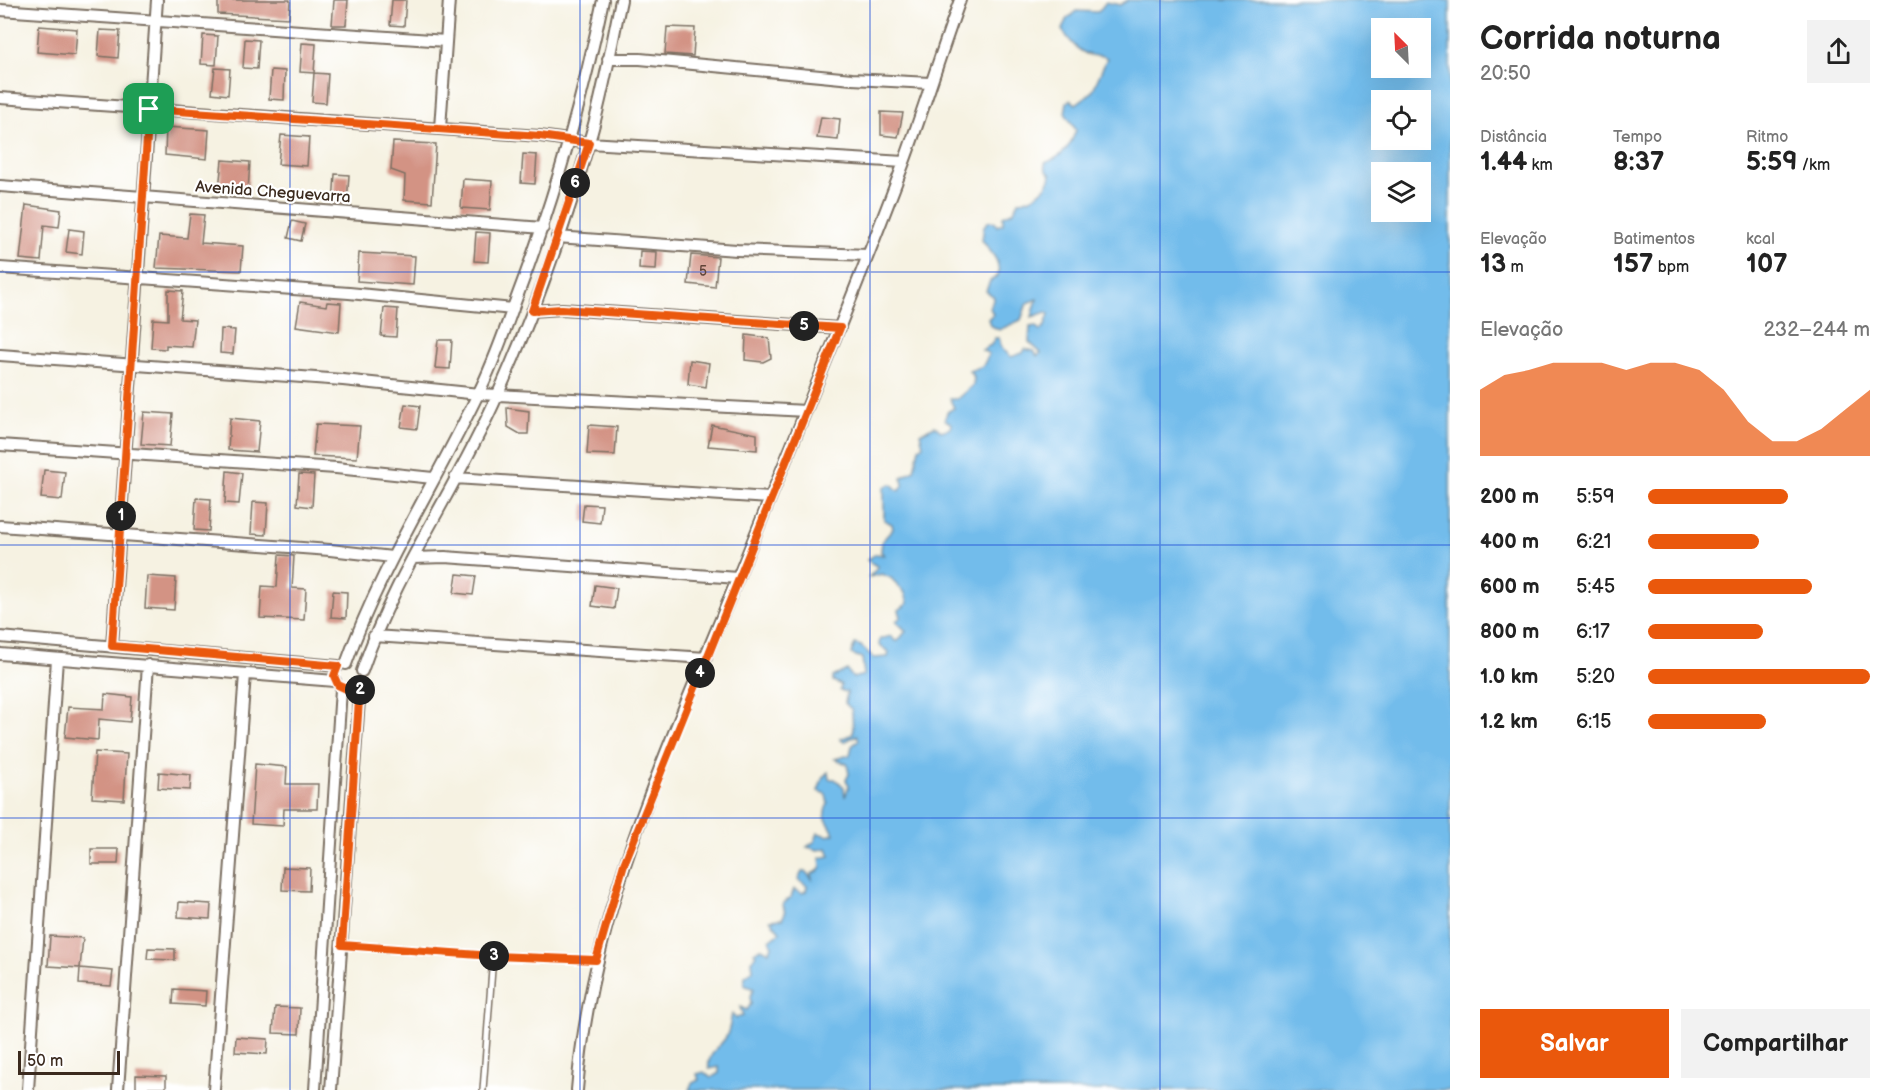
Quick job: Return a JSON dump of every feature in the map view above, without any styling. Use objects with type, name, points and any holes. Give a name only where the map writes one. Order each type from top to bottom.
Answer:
[{"type":"street","points":[[112,646],[157,0]]},
{"type":"street","points":[[440,128],[449,0]]},
{"type":"street","points":[[315,1090],[338,685],[342,665],[392,557],[479,394],[513,309],[543,228],[570,141],[603,0]]},
{"type":"street","points":[[362,671],[374,636],[498,395],[532,311],[589,143],[621,0]]},
{"type":"street","points":[[577,1090],[584,1020],[596,960],[624,864],[840,328],[904,162],[960,0]]},
{"type":"street","points":[[0,10],[447,41]]},
{"type":"street","points":[[608,59],[640,59],[930,84]]},
{"type":"street","points":[[0,98],[440,128],[540,136],[589,143],[904,162]]},
{"type":"street","name":"Avenida Cheguevarra","points":[[0,186],[543,228]]},
{"type":"street","points":[[557,237],[737,250],[868,255]]},
{"type":"street","points":[[0,268],[513,309]]},
{"type":"street","points":[[532,311],[562,309],[840,328]]},
{"type":"street","points":[[0,355],[343,380],[479,394],[806,411]]},
{"type":"street","points":[[0,445],[433,478]]},
{"type":"street","points":[[455,478],[770,498]]},
{"type":"street","points":[[0,526],[330,550],[392,557]]},
{"type":"street","points":[[413,558],[445,557],[738,578]]},
{"type":"street","points":[[374,636],[706,658]]},
{"type":"street","points":[[0,637],[342,665],[357,663],[364,676],[360,686],[331,1090]]},
{"type":"street","points":[[0,654],[245,674],[338,685],[351,691],[360,686]]},
{"type":"street","points":[[28,1090],[57,659]]},
{"type":"street","points":[[118,1090],[148,665]]},
{"type":"street","points":[[214,1090],[245,674]]},
{"type":"lane","points":[[342,945],[493,956],[596,960]]},
{"type":"lane","points":[[483,1090],[493,956]]},
{"type":"water","points":[[1128,0],[1450,0],[1450,1090],[689,1090],[692,1083],[699,1080],[697,1074],[704,1072],[711,1078],[719,1073],[719,1067],[709,1069],[710,1060],[727,1034],[732,1014],[736,1018],[743,1016],[740,1007],[747,1010],[751,1004],[750,996],[754,989],[744,985],[745,976],[753,970],[752,961],[756,955],[754,952],[762,948],[769,952],[772,946],[770,940],[780,932],[770,920],[782,919],[785,913],[783,904],[791,897],[794,889],[802,893],[806,891],[807,886],[798,880],[802,872],[806,872],[812,879],[811,874],[818,871],[821,866],[820,858],[830,856],[827,848],[818,850],[807,847],[815,841],[818,833],[827,836],[834,834],[825,816],[828,804],[826,794],[818,791],[823,777],[828,772],[829,779],[835,779],[844,787],[845,797],[849,785],[846,780],[849,774],[847,764],[835,759],[850,755],[852,746],[859,740],[857,735],[844,742],[840,739],[853,734],[852,710],[845,703],[847,692],[840,691],[841,685],[833,681],[833,677],[847,670],[853,678],[864,675],[862,658],[851,654],[855,644],[861,646],[874,658],[888,657],[889,652],[879,645],[880,639],[891,636],[898,641],[906,631],[896,621],[901,617],[899,610],[908,603],[905,593],[891,578],[882,574],[869,577],[878,567],[867,560],[876,554],[884,555],[881,552],[882,541],[893,529],[892,524],[884,520],[884,487],[891,484],[899,491],[903,486],[902,477],[914,470],[919,448],[923,445],[920,433],[935,426],[941,431],[951,428],[952,424],[945,420],[947,412],[954,408],[950,399],[957,399],[973,385],[974,377],[969,371],[983,366],[989,354],[982,350],[991,345],[995,338],[999,338],[1001,347],[1011,357],[1023,353],[1025,349],[1034,351],[1037,356],[1041,353],[1029,342],[1030,327],[1036,326],[1040,331],[1045,326],[1049,314],[1046,312],[1032,317],[1037,299],[1027,303],[1021,320],[999,330],[990,325],[988,319],[993,314],[990,308],[994,297],[986,291],[990,281],[998,276],[999,270],[995,257],[982,240],[984,226],[989,221],[995,222],[997,226],[1003,224],[1003,216],[1014,211],[1018,201],[1034,196],[1044,189],[1051,175],[1046,170],[1045,163],[1065,151],[1071,142],[1076,130],[1065,113],[1067,102],[1071,100],[1076,104],[1092,92],[1107,58],[1085,53],[1070,41],[1062,30],[1066,20],[1076,11],[1098,12],[1106,2],[1120,5]]},
{"type":"building","points":[[218,0],[290,0],[289,18],[218,14]]},
{"type":"building","points":[[334,0],[348,0],[346,25],[332,25]]},
{"type":"building","points":[[392,0],[406,0],[404,26],[390,25]]},
{"type":"building","points":[[39,26],[77,29],[75,55],[37,52]]},
{"type":"building","points":[[667,27],[695,28],[693,56],[665,54]]},
{"type":"building","points":[[100,30],[120,31],[118,58],[98,56]]},
{"type":"building","points":[[203,35],[218,36],[216,65],[201,64]]},
{"type":"building","points":[[245,39],[259,40],[257,69],[243,68]]},
{"type":"building","points":[[302,43],[316,44],[314,73],[300,72]]},
{"type":"building","points":[[215,68],[230,69],[228,95],[212,93]]},
{"type":"building","points":[[271,70],[285,71],[284,100],[269,99]]},
{"type":"building","points":[[314,73],[328,74],[326,103],[312,102]]},
{"type":"building","points":[[881,112],[903,113],[898,137],[881,135]]},
{"type":"building","points":[[821,117],[840,119],[838,140],[817,138]]},
{"type":"building","points":[[166,127],[209,130],[207,159],[165,155]]},
{"type":"building","points":[[281,135],[309,137],[307,166],[278,164]]},
{"type":"building","points":[[393,142],[436,144],[432,202],[404,200],[405,175],[391,170]]},
{"type":"building","points":[[523,154],[537,155],[535,184],[521,183]]},
{"type":"building","points":[[222,160],[250,162],[248,191],[219,189]]},
{"type":"building","points":[[335,174],[349,175],[347,204],[333,203]]},
{"type":"building","points":[[463,179],[492,181],[490,210],[461,208]]},
{"type":"building","points":[[26,205],[61,210],[59,227],[44,225],[41,261],[20,259]]},
{"type":"building","points":[[190,214],[204,215],[201,243],[243,246],[241,271],[156,268],[159,236],[187,238]]},
{"type":"building","points":[[292,221],[305,224],[301,241],[288,238]]},
{"type":"building","points":[[69,229],[84,231],[82,254],[66,252]]},
{"type":"building","points":[[476,232],[490,233],[488,262],[474,261]]},
{"type":"building","points":[[640,251],[657,252],[656,270],[639,269]]},
{"type":"building","points":[[359,253],[415,256],[413,285],[357,281]]},
{"type":"building","points":[[691,255],[718,257],[715,287],[688,284]]},
{"type":"building","points":[[168,290],[183,291],[180,319],[195,320],[192,347],[166,345],[166,349],[151,348],[153,319],[168,320]]},
{"type":"building","points":[[300,302],[326,306],[327,302],[341,303],[339,332],[296,326]]},
{"type":"building","points":[[384,308],[398,309],[396,337],[381,336]]},
{"type":"building","points":[[221,329],[235,330],[233,354],[220,353]]},
{"type":"building","points":[[746,335],[769,338],[771,358],[763,362],[745,360]]},
{"type":"building","points":[[438,340],[452,340],[450,369],[435,368]]},
{"type":"building","points":[[690,360],[709,363],[706,387],[688,384]]},
{"type":"building","points":[[405,404],[420,406],[417,429],[401,427]]},
{"type":"building","points":[[507,408],[529,411],[528,434],[520,434],[508,427]]},
{"type":"building","points":[[144,412],[173,414],[170,446],[141,444]]},
{"type":"building","points":[[230,418],[260,421],[257,452],[228,450]]},
{"type":"building","points":[[316,424],[360,426],[357,458],[313,456]]},
{"type":"building","points":[[589,425],[617,427],[615,455],[587,454]]},
{"type":"building","points":[[712,425],[757,434],[757,450],[708,446]]},
{"type":"building","points":[[44,470],[65,472],[62,500],[41,498]]},
{"type":"building","points":[[227,471],[242,473],[239,504],[225,503]]},
{"type":"building","points":[[299,474],[314,475],[312,507],[297,505]]},
{"type":"building","points":[[196,498],[211,499],[209,531],[194,530]]},
{"type":"building","points":[[253,502],[268,503],[266,535],[251,534]]},
{"type":"building","points":[[584,504],[602,505],[600,523],[582,521]]},
{"type":"building","points":[[279,555],[294,556],[292,588],[306,589],[304,620],[260,618],[262,586],[277,587]]},
{"type":"building","points":[[457,574],[476,576],[473,595],[454,593]]},
{"type":"building","points":[[147,576],[176,578],[174,610],[145,608]]},
{"type":"building","points":[[595,585],[617,588],[614,609],[592,606]]},
{"type":"building","points":[[333,591],[347,592],[346,618],[331,617]]},
{"type":"building","points":[[105,694],[132,697],[130,722],[99,719],[98,740],[65,737],[68,707],[104,709]]},
{"type":"building","points":[[95,752],[127,754],[124,800],[92,798]]},
{"type":"building","points":[[255,764],[287,767],[286,784],[318,784],[317,809],[284,809],[283,826],[251,824]]},
{"type":"building","points":[[159,772],[191,775],[190,790],[158,788]]},
{"type":"building","points":[[91,849],[119,849],[118,864],[91,864]]},
{"type":"building","points":[[283,867],[310,868],[309,891],[282,890]]},
{"type":"building","points":[[179,902],[211,904],[210,919],[178,917]]},
{"type":"building","points":[[50,936],[83,938],[80,968],[48,966]]},
{"type":"building","points":[[148,948],[175,949],[175,960],[147,959]]},
{"type":"building","points":[[80,968],[113,971],[111,986],[79,984]]},
{"type":"building","points":[[174,989],[206,991],[205,1006],[173,1004]]},
{"type":"building","points":[[275,1007],[300,1008],[299,1034],[273,1033]]},
{"type":"building","points":[[236,1037],[268,1039],[267,1054],[235,1052]]},
{"type":"building","points":[[136,1075],[166,1076],[166,1088],[136,1088]]},
{"type":"route","points":[[149,109],[540,136],[589,143],[532,311],[562,309],[840,328],[624,864],[596,960],[493,956],[342,945],[360,686],[351,691],[341,689],[334,676],[338,666],[112,646],[149,109]]}]
